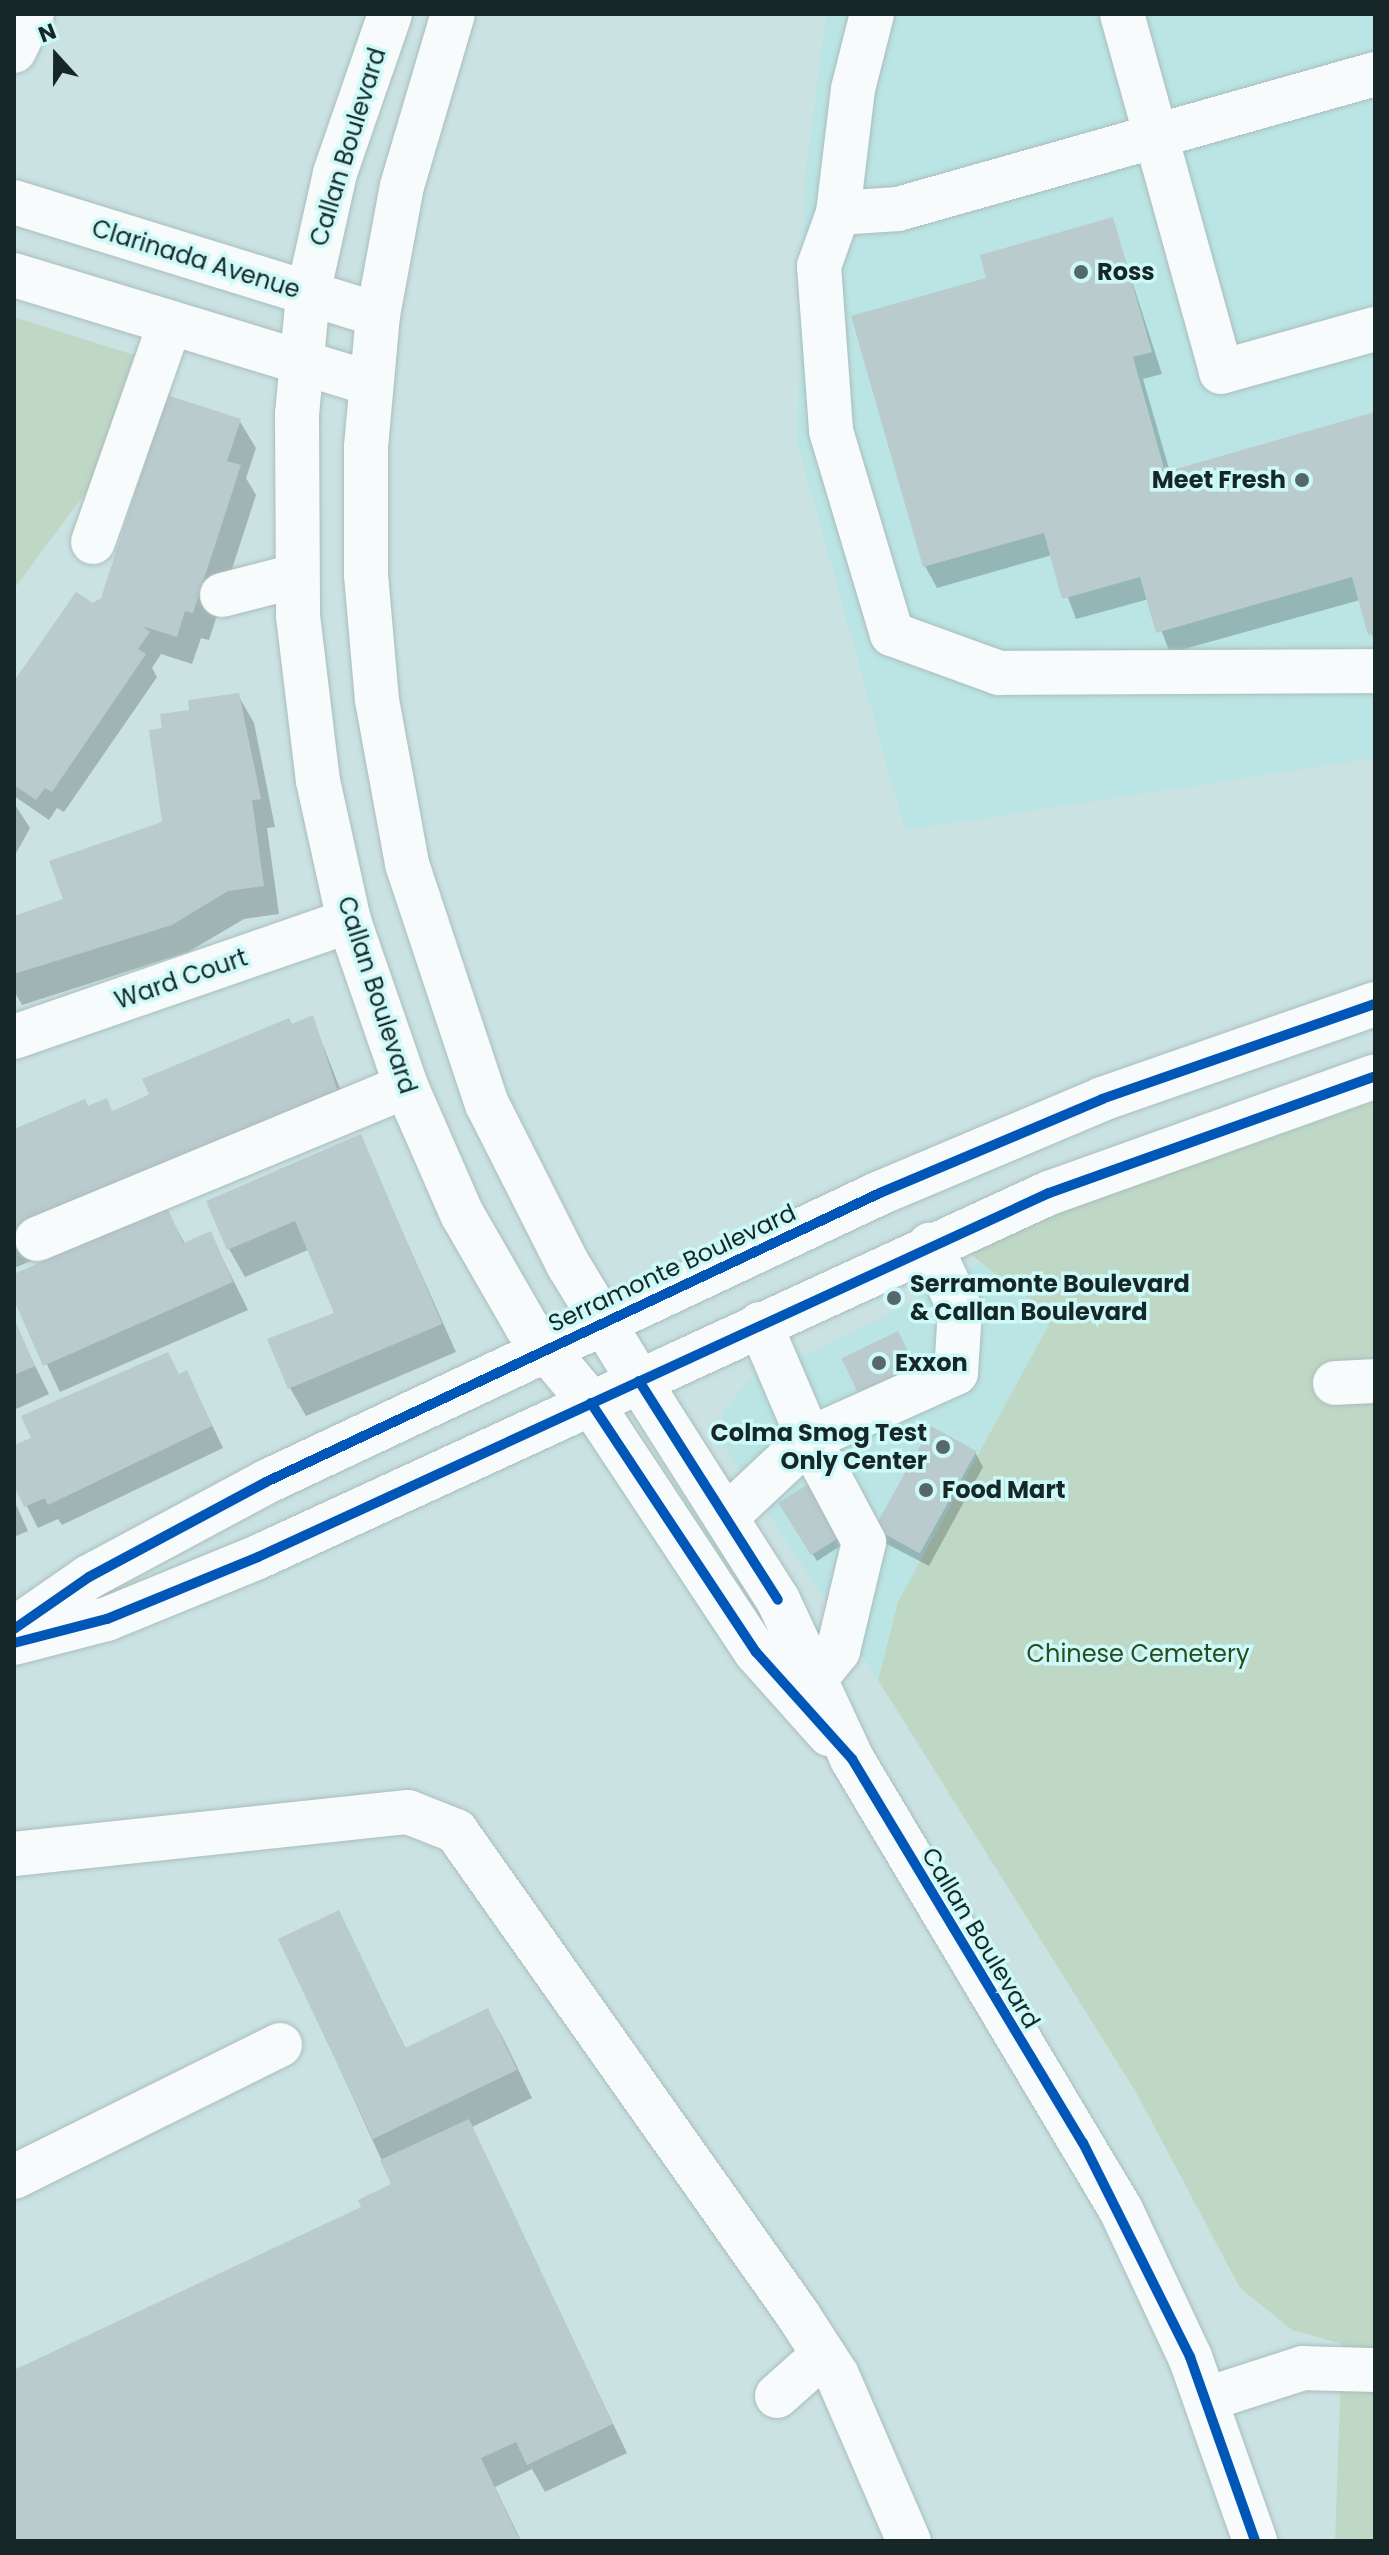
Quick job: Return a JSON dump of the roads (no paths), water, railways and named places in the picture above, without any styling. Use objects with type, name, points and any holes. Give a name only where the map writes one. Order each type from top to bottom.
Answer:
[{"type":"main road","points":[[14,51],[32,14]]},
{"type":"main road","name":"Callan Boulevard","points":[[390,14],[335,173],[308,294],[300,363],[296,576],[314,754],[349,921],[406,1086],[478,1243],[545,1350],[591,1403],[756,1652],[852,1759]]},
{"type":"main road","name":"Callan Boulevard","points":[[453,14],[409,160],[378,315],[369,383],[369,629],[407,864],[487,1104],[603,1322],[726,1517],[816,1678],[852,1759],[1102,2175],[1207,2399],[1255,2541]]},
{"type":"main road","points":[[872,14],[853,89],[838,213],[819,266],[831,431],[892,634],[999,673],[1375,671]]},
{"type":"main road","points":[[1122,14],[1221,372],[1375,329]]},
{"type":"main road","points":[[838,213],[898,209],[1375,74]]},
{"type":"main road","name":"Clarinada Avenue","points":[[14,202],[378,315]]},
{"type":"main road","points":[[14,275],[369,383]]},
{"type":"main road","points":[[93,542],[170,323]]},
{"type":"main road","points":[[222,595],[296,576]]},
{"type":"main road","name":"Ward Court","points":[[14,1037],[349,921]]},
{"type":"main road","name":"Serramonte Boulevard","points":[[14,1629],[89,1577],[231,1500],[603,1322],[1031,1127],[1375,1004]]},
{"type":"main road","points":[[14,1643],[107,1619],[258,1557],[930,1245],[1120,1165],[1375,1076]]},
{"type":"main road","points":[[37,1239],[406,1086]]},
{"type":"main road","points":[[726,1517],[809,1439],[956,1373],[960,1309],[930,1245]]},
{"type":"main road","points":[[760,1324],[809,1439],[864,1542],[838,1651],[816,1678]]},
{"type":"main road","points":[[14,1854],[408,1812],[456,1831],[823,2355],[909,2541]]},
{"type":"main road","points":[[14,2177],[280,2045]]},
{"type":"main road","points":[[777,2396],[823,2355]]},
{"type":"main road","points":[[1207,2399],[1303,2368],[1375,2370]]},
{"type":"place","name":"Ross","points":[[1081,272]]},
{"type":"place","name":"Meet Fresh","points":[[1302,480]]},
{"type":"place","name":"Serramonte Boulevard & Callan Boulevard","points":[[894,1298]]},
{"type":"place","name":"Exxon","points":[[879,1363]]},
{"type":"place","name":"Colma Smog Test Only Center","points":[[943,1447]]},
{"type":"place","name":"Food Mart","points":[[926,1490]]},
{"type":"park label","name":"Chinese Cemetery","points":[[1138,1654]]}]
